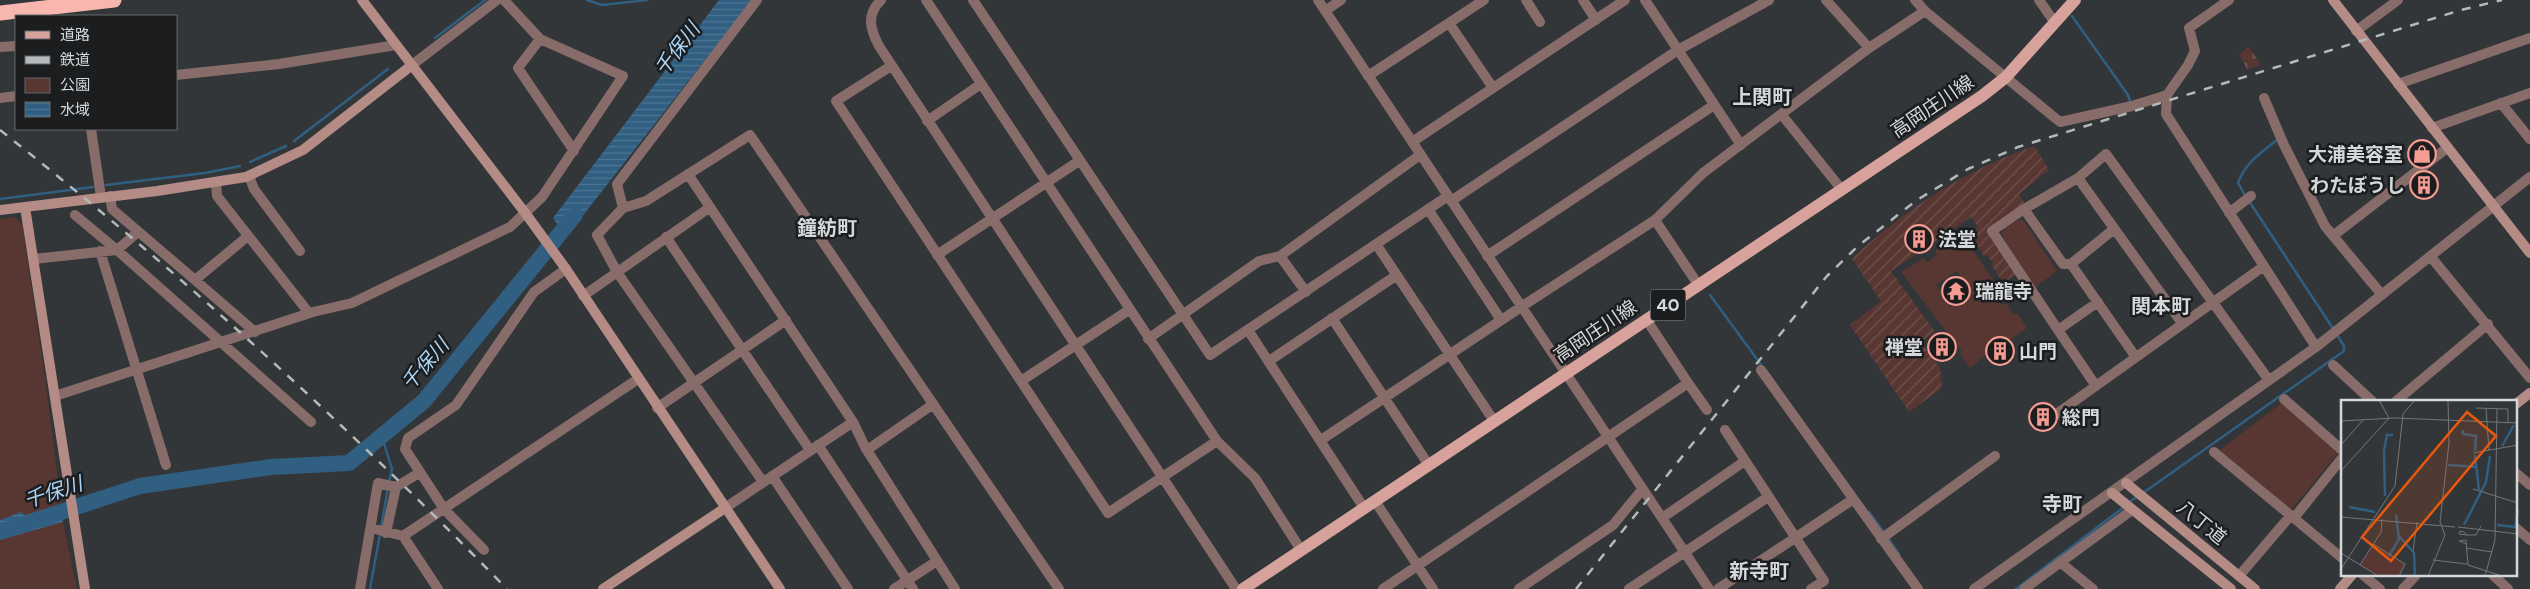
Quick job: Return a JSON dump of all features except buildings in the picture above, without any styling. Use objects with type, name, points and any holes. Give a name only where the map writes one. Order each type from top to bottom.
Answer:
[{"type":"highway","points":[[0,3],[26,0]]},
{"type":"highway","points":[[0,13],[74,7],[114,0]]},
{"type":"main road","name":"高岡庄川線","points":[[1243,588],[1982,96],[2006,77],[2075,0]]},
{"type":"street","points":[[362,0],[566,269],[657,408],[780,589]]},
{"type":"street","points":[[0,210],[216,183],[249,176],[303,150],[497,0]]},
{"type":"street","points":[[55,396],[309,313],[352,303],[510,227],[526,214],[542,197],[623,76],[540,39],[504,0]]},
{"type":"street","points":[[623,208],[617,184],[757,0]]},
{"type":"street","points":[[881,0],[870,17],[871,32],[891,66],[1162,477],[1243,588]]},
{"type":"street","points":[[926,0],[1217,441],[1255,478],[1301,550]]},
{"type":"street","points":[[973,0],[1210,355],[1428,209],[1449,199],[1678,50],[1768,0]]},
{"type":"street","points":[[1318,0],[1607,439],[1709,589]]},
{"type":"street","points":[[1325,11],[1341,0]]},
{"type":"street","points":[[1463,0],[1469,10]]},
{"type":"street","points":[[1368,76],[1484,0]]},
{"type":"street","points":[[1526,0],[1540,22]]},
{"type":"street","points":[[1583,0],[1596,20]]},
{"type":"street","points":[[1412,142],[1625,0]]},
{"type":"street","points":[[1645,0],[1741,145]]},
{"type":"street","points":[[1826,0],[1870,48]]},
{"type":"street","points":[[1915,0],[1925,11],[2060,122],[2132,106],[2167,95]]},
{"type":"street","points":[[2039,0],[2054,23]]},
{"type":"street","points":[[2228,0],[2190,28],[2195,51],[2188,65],[2167,95],[2166,114],[2316,347]]},
{"type":"street","points":[[2333,0],[2530,253]]},
{"type":"street","points":[[2356,31],[2398,0]]},
{"type":"street","points":[[1321,440],[1451,355],[1521,306],[1656,220],[1703,173],[1870,48],[1925,11]]},
{"type":"street","points":[[1449,23],[1493,88]]},
{"type":"street","points":[[2398,84],[2530,38]]},
{"type":"street","points":[[540,39],[518,68],[574,151]]},
{"type":"street","points":[[178,75],[279,64],[383,49],[396,45]]},
{"type":"street","points":[[0,46],[15,46]]},
{"type":"street","points":[[891,66],[836,101],[1108,513],[1217,441]]},
{"type":"street","points":[[927,121],[981,84]]},
{"type":"street","points":[[2432,128],[2530,92]]},
{"type":"street","points":[[0,98],[15,96]]},
{"type":"street","points":[[2264,98],[2284,145],[2325,226],[2382,294]]},
{"type":"street","points":[[2501,103],[2530,139]]},
{"type":"street","points":[[1487,256],[1714,105]]},
{"type":"street","points":[[1782,115],[1842,190]]},
{"type":"street","points":[[91,130],[106,197],[112,209],[255,332]]},
{"type":"street","points":[[763,482],[617,272],[597,234],[623,208],[646,201],[750,135],[1059,589]]},
{"type":"street","points":[[2334,235],[2447,148]]},
{"type":"street","points":[[2096,386],[1992,230],[2024,208],[2078,178],[2106,154],[2268,379]]},
{"type":"street","points":[[1148,339],[1259,262],[1280,256],[1420,155]]},
{"type":"street","points":[[937,254],[992,220],[1079,161]]},
{"type":"street","points":[[688,174],[853,422],[867,450],[955,589]]},
{"type":"street","points":[[249,176],[254,189],[300,251]]},
{"type":"street","points":[[1974,589],[2126,483],[2268,379],[2316,347],[2530,177]]},
{"type":"street","points":[[2078,178],[2182,323]]},
{"type":"street","points":[[216,183],[217,196],[309,313]]},
{"type":"street","points":[[2229,213],[2251,196]]},
{"type":"street","points":[[25,207],[85,589]]},
{"type":"street","points":[[583,296],[709,208]]},
{"type":"street","points":[[2024,208],[2063,264],[2071,264],[2114,229]]},
{"type":"street","points":[[1428,209],[1502,320]]},
{"type":"street","points":[[75,215],[223,342],[311,422]]},
{"type":"street","points":[[1656,220],[1699,286]]},
{"type":"street","points":[[34,259],[118,250],[138,232]]},
{"type":"street","points":[[195,280],[248,236]]},
{"type":"street","points":[[666,237],[741,350],[814,447],[913,589]]},
{"type":"street","points":[[1376,244],[1494,421]]},
{"type":"street","points":[[100,251],[166,466]]},
{"type":"street","points":[[1280,256],[1306,292]]},
{"type":"street","points":[[2431,257],[2488,324],[2530,378]]},
{"type":"street","points":[[2071,264],[2135,356]]},
{"type":"street","points":[[2048,420],[2135,356],[2264,266]]},
{"type":"street","points":[[484,550],[444,509],[419,473],[405,449],[408,438],[456,405],[534,292],[566,269]]},
{"type":"street","points":[[1269,361],[1396,274]]},
{"type":"street","points":[[2058,330],[2098,302]]},
{"type":"street","points":[[1021,380],[1129,310]]},
{"type":"street","points":[[1332,318],[1428,464]]},
{"type":"street","points":[[1646,319],[1707,410]]},
{"type":"street","points":[[657,408],[786,320]]},
{"type":"street","points":[[2397,400],[2488,324]]},
{"type":"street","points":[[1248,330],[1321,440],[1433,589]]},
{"type":"street","points":[[2333,365],[2371,400]]},
{"type":"street","points":[[1761,370],[1852,500],[1918,589]]},
{"type":"street","points":[[371,528],[403,536],[638,379]]},
{"type":"street","points":[[1383,589],[1688,383]]},
{"type":"street","points":[[2518,402],[2530,392]]},
{"type":"street","points":[[2284,399],[2341,449]]},
{"type":"street","points":[[867,450],[932,405]]},
{"type":"street","points":[[603,589],[853,422]]},
{"type":"street","points":[[1725,430],[1824,581],[1811,589]]},
{"type":"street","points":[[2214,452],[2341,557]]},
{"type":"street","points":[[1881,539],[1995,456]]},
{"type":"street","points":[[2240,576],[2341,459]]},
{"type":"street","points":[[1662,518],[1745,460]]},
{"type":"street","points":[[360,589],[378,483],[396,487],[419,473]]},
{"type":"street","points":[[2518,475],[2530,486]]},
{"type":"street","points":[[772,476],[848,589]]},
{"type":"street","name":"八丁道","points":[[2126,483],[2256,589]]},
{"type":"street","points":[[386,533],[396,487]]},
{"type":"street","points":[[1518,589],[1613,525],[1642,491]]},
{"type":"street","name":"八丁道","points":[[2112,492],[2227,588]]},
{"type":"street","points":[[1629,589],[1768,497]]},
{"type":"street","points":[[1718,589],[1852,500]]},
{"type":"street","points":[[2024,589],[2132,510]]},
{"type":"street","points":[[2518,530],[2530,540]]},
{"type":"street","points":[[403,536],[438,589]]},
{"type":"street","points":[[894,589],[937,561]]},
{"type":"street","points":[[2060,562],[2093,589]]},
{"type":"street","points":[[2340,589],[2351,576]]},
{"type":"street","points":[[2364,576],[2380,589]]},
{"type":"street","points":[[2402,589],[2415,576]]},
{"type":"street","points":[[2494,576],[2508,589]]},
{"type":"green space","points":[[2249,47],[2261,65],[2247,69],[2239,54]]},
{"type":"green space","points":[[2034,146],[2049,170],[2019,194],[2025,204],[1988,229],[2016,274],[2004,283],[1991,265],[1993,263],[1987,255],[1984,256],[1969,234],[1978,227],[1971,217],[1891,271],[1935,332],[1921,342],[1940,368],[1942,388],[1909,412],[1850,325],[1881,301],[1852,259],[1893,224],[1937,193],[1984,167]]},
{"type":"green space","points":[[15,217],[22,224],[45,377],[64,527],[77,589],[0,589],[0,219]]},
{"type":"green space","points":[[2018,220],[2023,220],[2057,271],[2034,288],[2005,242],[2002,233],[2006,227]]},
{"type":"green space","points":[[1960,233],[1998,286],[1996,289],[2002,297],[1999,300],[2002,305],[2006,303],[2014,315],[2017,313],[2027,328],[2007,342],[2004,339],[1970,368],[1960,354],[1962,352],[1901,272],[1924,258],[1927,262],[1937,255],[1935,251]],"holes":[[[1957,271],[1971,292],[1950,306],[1936,285]]]},
{"type":"green space","points":[[2284,401],[2339,452],[2291,510],[2220,450]]},
{"type":"water","points":[[719,0],[752,0],[566,237],[553,218]]},
{"type":"water","points":[[61,504],[63,522],[0,540],[0,520],[21,512],[24,515],[29,514]]},
{"type":"waterway","points":[[435,38],[485,0]]},
{"type":"waterway","points":[[587,0],[602,5],[647,0]]},
{"type":"waterway","points":[[2072,16],[2128,95],[2131,104]]},
{"type":"waterway","points":[[294,141],[388,69]]},
{"type":"waterway","points":[[2246,197],[2238,183],[2241,176],[2254,158],[2277,140]]},
{"type":"waterway","points":[[250,162],[286,146]]},
{"type":"waterway","points":[[106,185],[205,173],[240,166]]},
{"type":"waterway","points":[[0,199],[93,187]]},
{"type":"waterway","points":[[2249,201],[2334,330]]},
{"type":"waterway","name":"千保川","points":[[0,532],[140,486],[271,467],[349,463],[424,401],[575,215]]},
{"type":"waterway","points":[[1710,295],[1762,366]]},
{"type":"waterway","points":[[2143,493],[2344,351],[2344,346],[2337,335]]},
{"type":"waterway","points":[[382,437],[392,469],[389,482]]},
{"type":"waterway","points":[[381,529],[388,487]]},
{"type":"waterway","points":[[2128,503],[2138,496]]},
{"type":"waterway","points":[[2016,589],[2124,507]]},
{"type":"waterway","points":[[1869,512],[1885,534]]},
{"type":"waterway","points":[[370,589],[380,534]]},
{"type":"waterway","points":[[1888,538],[1899,554]]},
{"type":"railway","points":[[1576,589],[1827,276],[1858,246],[1917,200],[1968,169],[2018,147],[2461,10],[2502,0]]},
{"type":"railway","points":[[0,130],[132,238],[261,351],[386,468],[507,589]]},
{"type":"place","name":"大浦美容室","points":[[2422,154]]},
{"type":"place","name":"わたぼうし","points":[[2424,185]]},
{"type":"place","name":"法堂","points":[[1919,239]]},
{"type":"place","name":"瑞龍寺","points":[[1956,291]]},
{"type":"place","name":"禅堂","points":[[1942,347]]},
{"type":"place","name":"山門","points":[[2000,351]]},
{"type":"place","name":"総門","points":[[2043,417]]},
{"type":"district","name":"上関町","points":[[1762,97]]},
{"type":"district","name":"鐘紡町","points":[[827,228]]},
{"type":"district","name":"関本町","points":[[2161,306]]},
{"type":"district","name":"寺町","points":[[2062,504]]},
{"type":"district","name":"新寺町","points":[[1759,571]]}]
